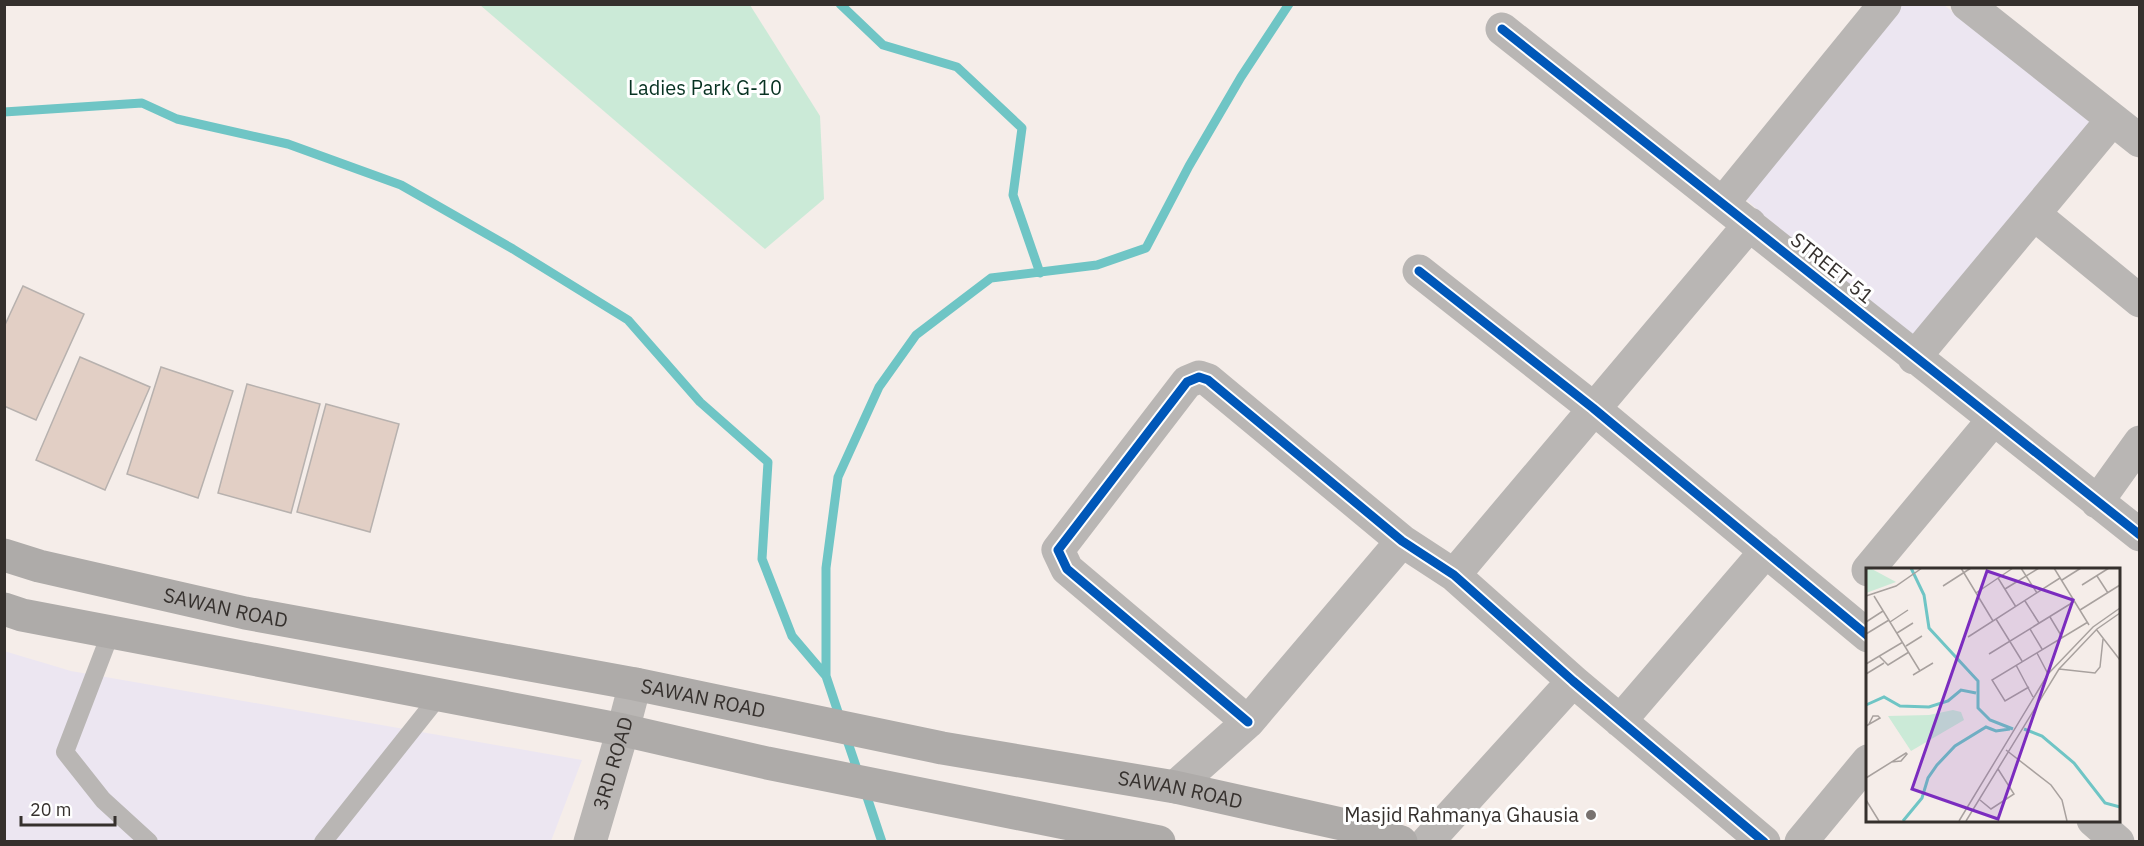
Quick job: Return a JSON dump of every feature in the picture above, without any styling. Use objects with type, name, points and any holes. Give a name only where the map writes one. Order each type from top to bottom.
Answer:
[{"type":"main road","name":"SAWAN ROAD","points":[[4,555],[39,566],[245,613],[635,684],[930,746],[1175,787],[1355,827],[1401,842]]},
{"type":"main road","points":[[4,609],[22,615],[623,730],[767,762],[1159,842]]},
{"type":"street","points":[[1723,203],[1885,4]]},
{"type":"street","points":[[1967,4],[2139,141]]},
{"type":"street","name":"STREET 51","points":[[1502,29],[2139,535]]},
{"type":"street","points":[[1914,358],[2112,120]]},
{"type":"street","points":[[2034,214],[2139,301]]},
{"type":"street","points":[[1454,575],[1750,224]]},
{"type":"street","points":[[1419,271],[1593,408],[1866,634]]},
{"type":"street","points":[[1248,723],[1067,569],[1059,550],[1187,382],[1199,377],[1208,380],[1402,542],[1454,575],[1620,722],[1764,842]]},
{"type":"street","points":[[1870,568],[1993,420]]},
{"type":"street","points":[[2097,502],[2139,442]]},
{"type":"street","points":[[1175,787],[1248,723],[1402,542]]},
{"type":"street","points":[[1620,722],[1766,551]]},
{"type":"street","points":[[1836,609],[1866,572]]},
{"type":"street","points":[[1427,842],[1573,681]]},
{"type":"street","name":"3RD ROAD","points":[[590,842],[635,684]]},
{"type":"street","points":[[1801,842],[1866,763]]},
{"type":"street","points":[[2095,822],[2118,842]]},
{"type":"lane","points":[[111,632],[65,752],[103,800],[149,842]]},
{"type":"lane","points":[[323,842],[440,695]]},
{"type":"shaded area","points":[[1897,5],[1944,5],[2093,123],[1917,341],[1822,267],[1741,195]]},
{"type":"shaded area","points":[[4,651],[71,671],[582,760],[551,841],[5,841]]},
{"type":"green space","name":"Ladies Park G-10","points":[[480,5],[750,5],[820,116],[824,199],[765,249]]},
{"type":"building","points":[[23,286],[84,314],[36,420],[4,406],[4,327]]},
{"type":"building","points":[[80,357],[150,387],[105,490],[36,460]]},
{"type":"building","points":[[161,367],[233,391],[198,498],[127,474]]},
{"type":"building","points":[[247,384],[320,404],[291,513],[218,493]]},
{"type":"building","points":[[326,404],[399,424],[370,532],[297,512]]},
{"type":"waterway","points":[[840,4],[883,45],[957,67],[1022,128],[1013,195],[1040,273]]},
{"type":"waterway","points":[[841,721],[826,676],[826,568],[838,477],[879,387],[916,335],[991,278],[1097,265],[1146,248],[1189,166],[1241,77],[1289,4]]},
{"type":"waterway","points":[[4,112],[142,103],[177,119],[288,144],[401,185],[513,249],[628,320],[700,402],[768,462],[762,559],[792,636],[826,676]]},
{"type":"waterway","points":[[845,734],[859,775]]},
{"type":"waterway","points":[[865,791],[882,842]]},
{"type":"cycle path","points":[[1502,29],[2140,535]]},
{"type":"cycle path","points":[[1419,271],[1593,408],[1866,634]]},
{"type":"cycle path","points":[[1248,722],[1067,569],[1058,550],[1187,382],[1199,377],[1208,380],[1402,541],[1454,575],[1573,681],[1764,842]]},
{"type":"place","name":"Masjid Rahmanya Ghausia","points":[[1591,815]]}]
